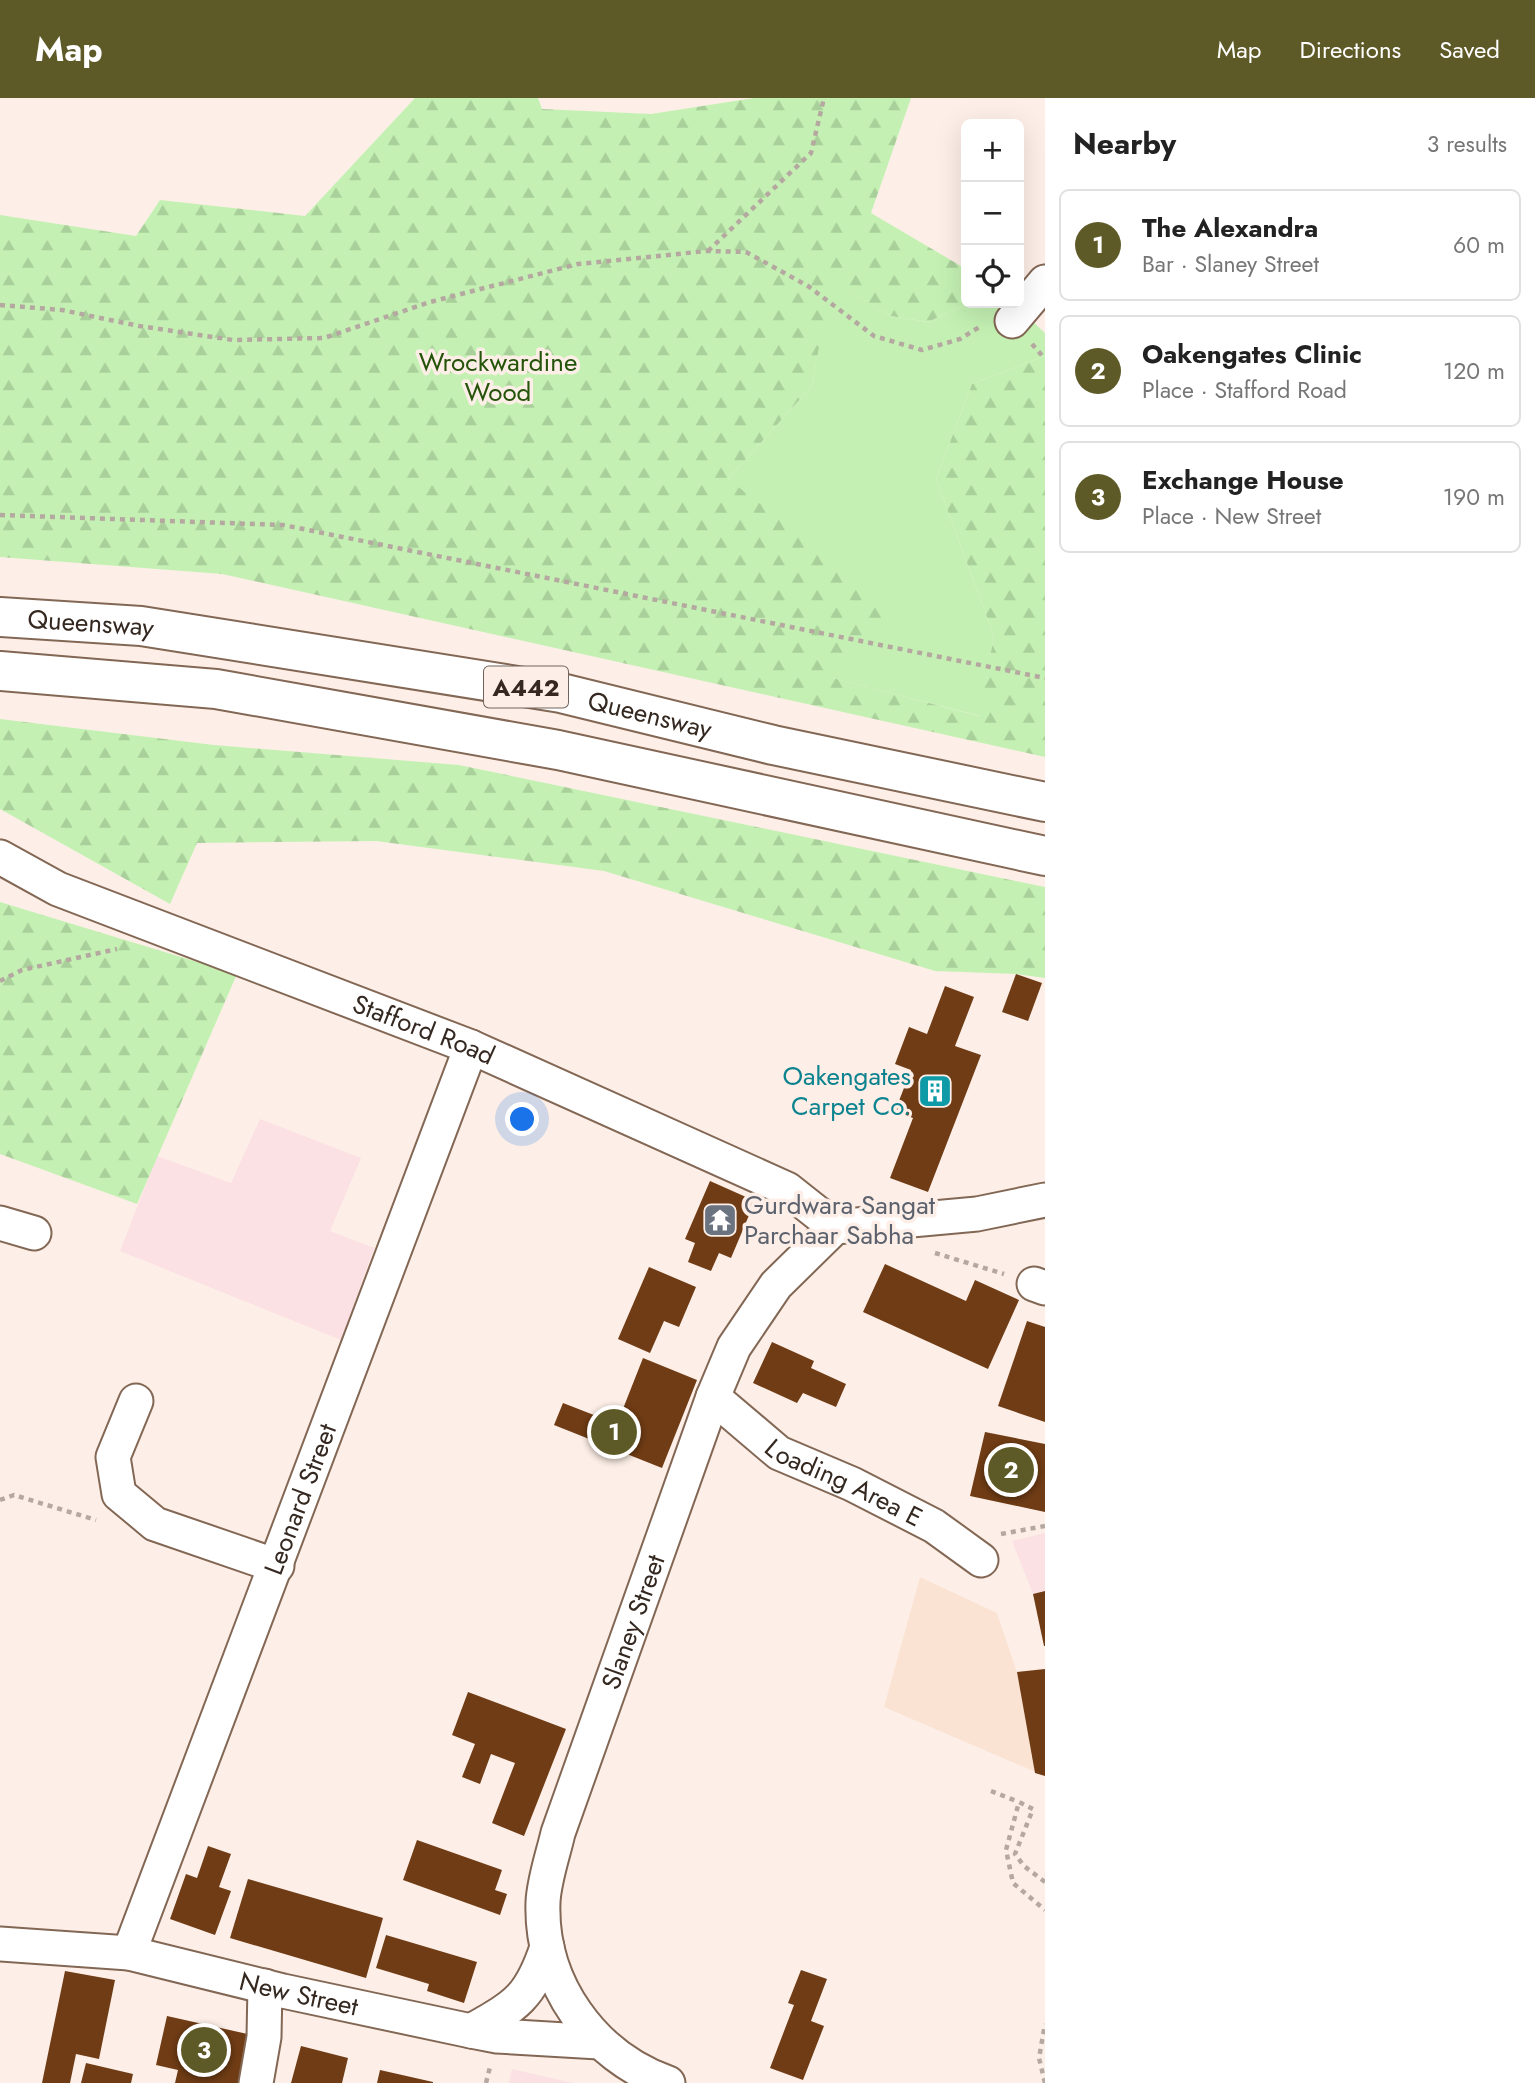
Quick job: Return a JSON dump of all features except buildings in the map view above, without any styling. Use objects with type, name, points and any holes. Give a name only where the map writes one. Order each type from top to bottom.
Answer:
[{"type":"highway","name":"Queensway","points":[[0,617],[141,626],[561,693],[774,745],[1045,802]]},
{"type":"highway","name":"Queensway","points":[[0,671],[216,690],[558,750],[1045,856]]},
{"type":"street","points":[[1012,321],[1045,282]]},
{"type":"street","name":"Stafford Road","points":[[0,857],[58,889],[471,1047],[787,1189],[835,1227]]},
{"type":"street","name":"Leonard Street","points":[[129,1953],[471,1047]]},
{"type":"street","points":[[835,1227],[977,1214],[1045,1200]]},
{"type":"street","points":[[0,1223],[34,1233]]},
{"type":"street","name":"Slaney Street","points":[[599,2042],[578,2018],[554,1970],[547,1947],[543,1901],[558,1833],[713,1397],[734,1346],[776,1285],[835,1227]]},
{"type":"street","name":"Loading Area E","points":[[713,1397],[779,1453],[852,1484],[934,1526],[982,1560]]},
{"type":"street","points":[[136,1401],[113,1457],[119,1494],[155,1524],[277,1566]]},
{"type":"street","points":[[680,1492],[710,1446],[746,1425]]},
{"type":"street","name":"New Street","points":[[0,1944],[129,1953],[265,1986],[497,2036],[599,2042]]},
{"type":"street","points":[[471,2031],[513,2007],[536,1980],[547,1947]]},
{"type":"street","points":[[256,2083],[264,2037],[265,1986]]},
{"type":"street","points":[[599,2042],[620,2060],[668,2083]]},
{"type":"path","points":[[707,251],[811,153],[824,98]]},
{"type":"path","points":[[0,305],[61,310],[139,326],[233,340],[324,338],[429,302],[578,264],[707,251],[746,252],[808,286],[874,335],[922,350],[960,338],[998,316],[1012,321]]},
{"type":"path","points":[[0,515],[283,525],[1045,678]]},
{"type":"path","points":[[0,981],[22,970],[125,948]]},
{"type":"path","points":[[933,1252],[1040,1286]]},
{"type":"path","points":[[991,1791],[1033,1809],[1015,1854],[1024,1866],[1045,1882]]},
{"type":"path","points":[[1019,1802],[1006,1850],[1013,1883],[1045,1910]]},
{"type":"path","points":[[1045,2024],[1039,2058],[1045,2083]]},
{"type":"shaded area","points":[[260,1119],[361,1158],[330,1231],[374,1248],[341,1340],[120,1251],[157,1156],[231,1183]]},
{"type":"shaded area","points":[[1045,1533],[1045,1591],[1033,1594],[1012,1541]]},
{"type":"shaded area","points":[[920,1577],[997,1613],[1017,1672],[1045,1669],[1045,1776],[884,1707]]},
{"type":"shaded area","points":[[512,2069],[573,2083],[509,2083]]},
{"type":"green space","name":"Wrockwardine Wood","points":[[415,98],[538,98],[542,109],[651,114],[754,98],[911,98],[871,213],[961,266],[961,307],[928,322],[891,316],[831,281],[812,386],[728,479],[894,607],[829,677],[979,716],[994,636],[936,479],[972,384],[1045,356],[1045,757],[222,574],[0,557],[0,215],[136,236],[160,200],[305,216]]},
{"type":"green space","points":[[830,280],[891,316],[928,322],[961,307],[1018,308],[1045,333],[1045,356],[972,384],[936,479],[994,636],[980,716],[828,677],[728,479],[812,386]]},
{"type":"green space","points":[[0,719],[214,745],[459,765],[1045,887],[1045,978],[1016,974],[935,971],[604,871],[376,841],[197,843],[170,904],[0,809]]},
{"type":"green space","points":[[0,902],[237,974],[137,1204],[0,1154]]},
{"type":"place","name":"Oakengates Carpet Co.","points":[[935,1091]]},
{"type":"place","name":"Gurdwara Sangat Parchaar Sabha","points":[[720,1220]]},
{"type":"place","name":"The Alexandra","points":[[614,1432]]},
{"type":"place","name":"Oakengates Clinic","points":[[1011,1470]]},
{"type":"place","name":"Exchange House","points":[[204,2050]]}]
